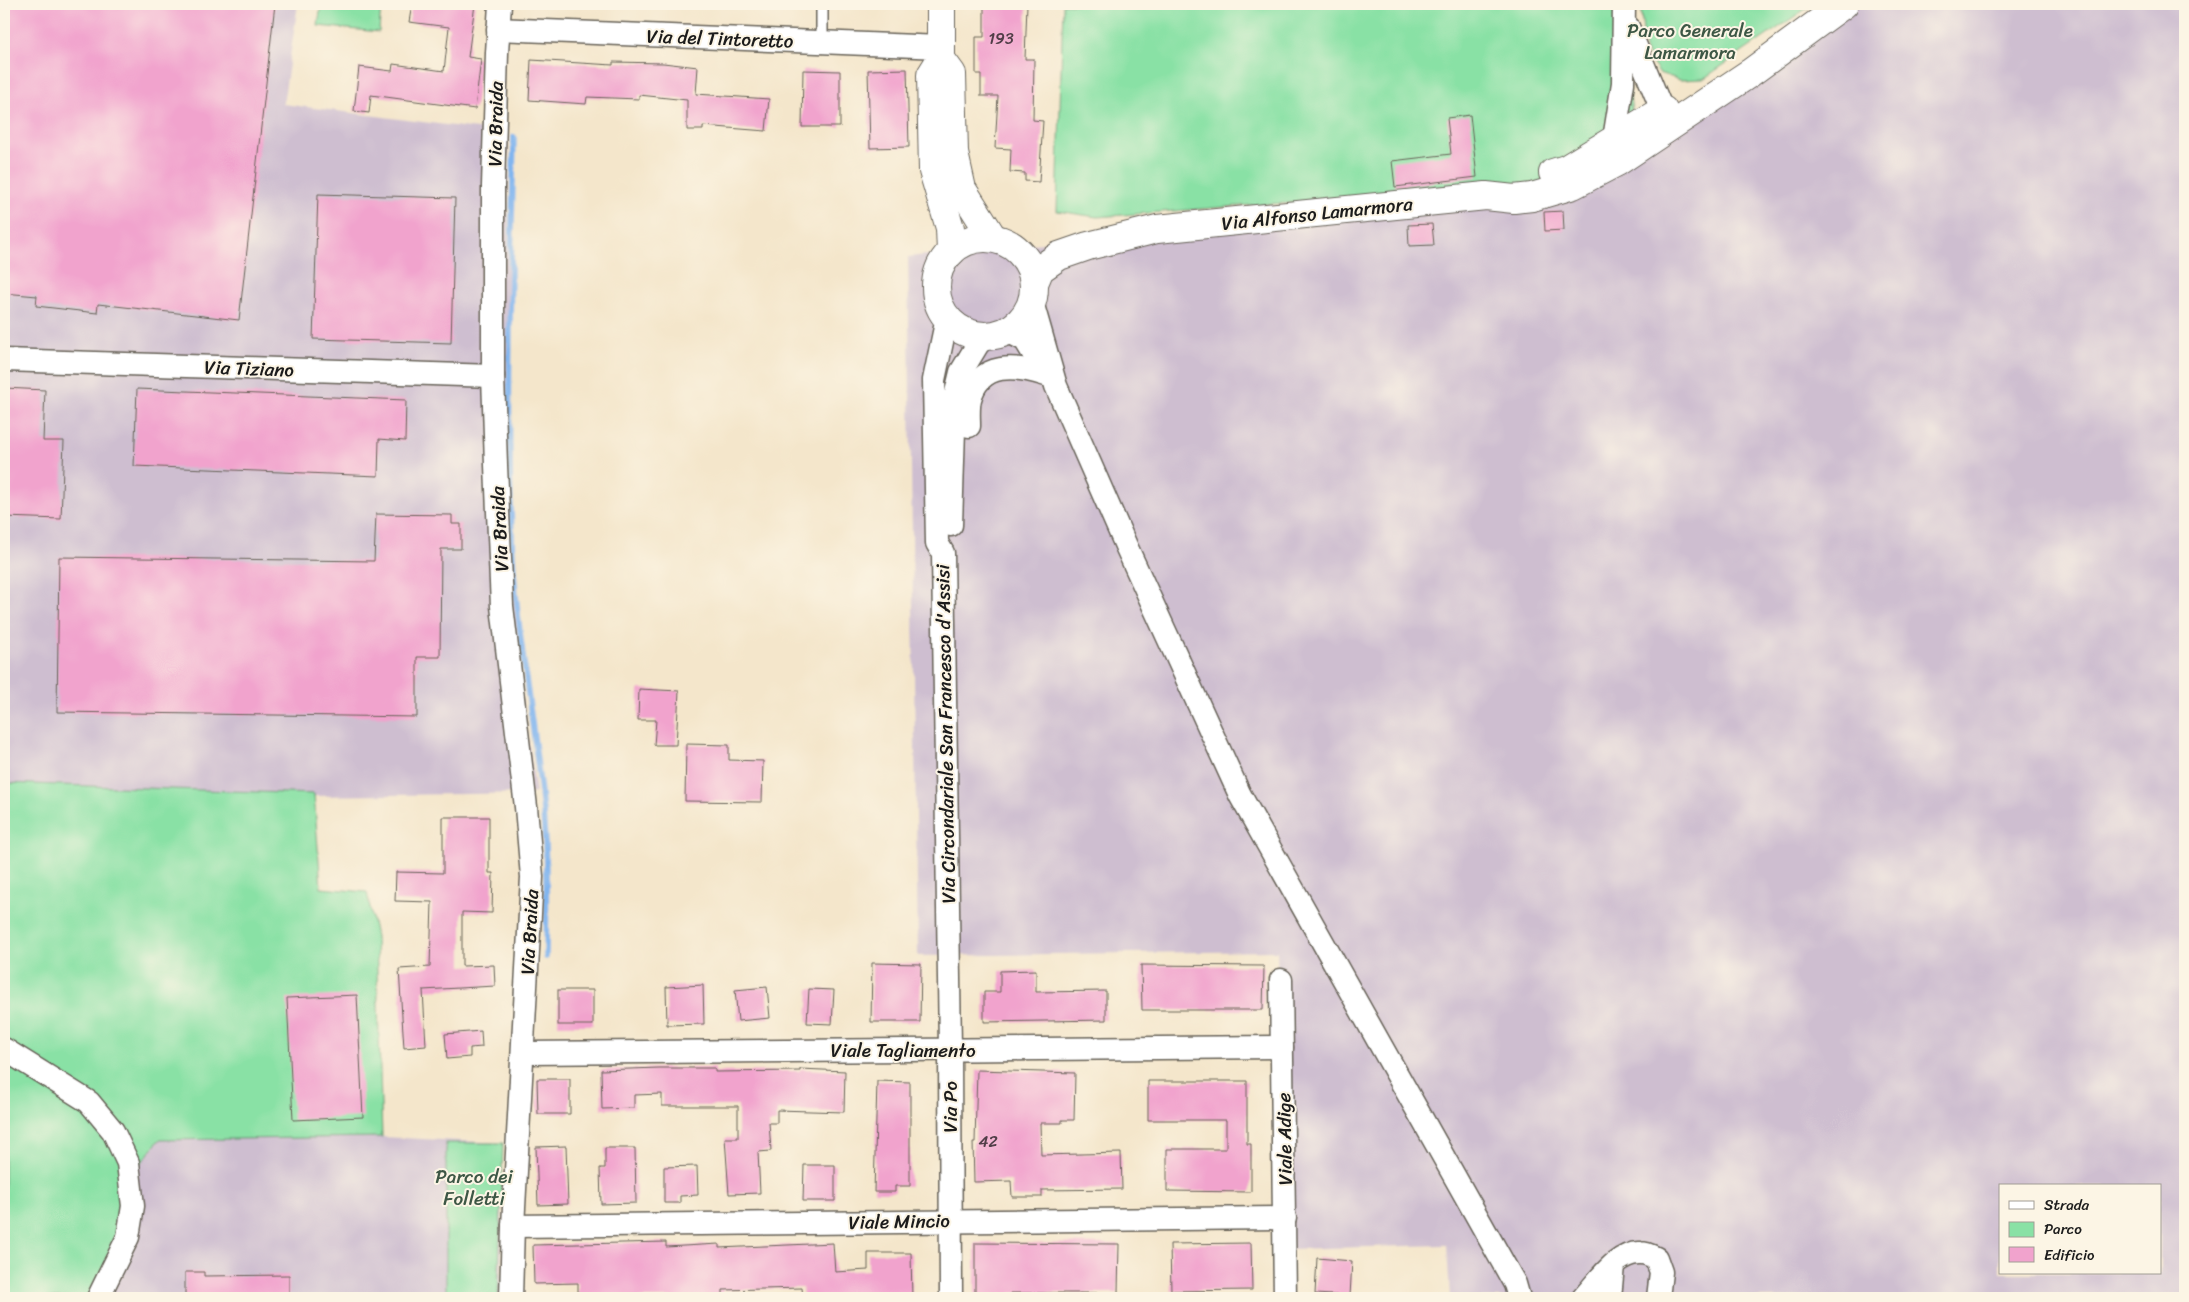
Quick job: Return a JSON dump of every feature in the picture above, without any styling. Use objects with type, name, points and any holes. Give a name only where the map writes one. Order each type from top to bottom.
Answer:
[{"type":"street","name":"Via Braida","points":[[500,4],[494,136],[493,376],[502,606],[526,807],[532,877],[524,1053],[513,1226],[511,1298]]},
{"type":"street","points":[[941,4],[941,53],[931,75],[933,171],[950,228],[951,252]]},
{"type":"street","name":"Via Alfonso Lamarmora","points":[[1587,178],[1612,154],[1656,119],[1822,4]]},
{"type":"street","name":"Via Alfonso Lamarmora","points":[[1148,231],[1486,196],[1514,199],[1532,197],[1573,185],[1617,162],[1750,73],[1844,4]]},
{"type":"street","points":[[1624,11],[1656,119]]},
{"type":"street","points":[[1614,139],[1623,83],[1624,11]]},
{"type":"street","name":"Via del Tintoretto","points":[[498,29],[822,42],[941,53]]},
{"type":"street","points":[[941,53],[952,74],[954,153],[962,189],[1005,244],[1025,259],[1031,270],[1033,292],[1051,380]]},
{"type":"street","name":"Via Alfonso Lamarmora","points":[[1486,196],[1566,169],[1614,139],[1656,119],[1725,81],[1750,73]]},
{"type":"street","points":[[1623,83],[1656,119]]},
{"type":"street","points":[[1148,231],[1091,233],[1005,244],[970,240],[951,252],[942,264],[937,284],[940,306],[947,318],[958,328],[972,334],[997,334],[1024,340],[1051,380],[1240,795],[1517,1291],[1538,1298]]},
{"type":"street","name":"Via Circondariale San Francesco d'Assisi","points":[[943,553],[951,543],[955,397],[961,372],[978,344],[1018,324],[1026,314],[1040,269],[1059,256],[1088,246],[1148,231]]},
{"type":"street","name":"Via Circondariale San Francesco d'Assisi","points":[[947,318],[934,380],[937,543],[943,553],[948,915]]},
{"type":"street","name":"Via Tiziano","points":[[4,360],[493,376]]},
{"type":"street","points":[[951,513],[967,498],[970,401],[975,388],[989,372],[1005,368],[1026,368],[1051,380]]},
{"type":"street","name":"Via Po","points":[[948,915],[951,1298]]},
{"type":"street","name":"Viale Adige","points":[[1281,980],[1285,1298]]},
{"type":"street","name":"Viale Tagliamento","points":[[524,1053],[1282,1047]]},
{"type":"street","points":[[4,1049],[89,1102],[113,1131],[128,1163],[133,1206],[128,1237],[98,1298]]},
{"type":"street","name":"Viale Mincio","points":[[513,1226],[1285,1218]]},
{"type":"street","points":[[1583,1298],[1613,1265],[1624,1257],[1640,1253],[1656,1258],[1660,1272],[1658,1298]]},
{"type":"street","points":[[1610,1298],[1613,1265]]},
{"type":"lane","points":[[822,4],[822,42]]},
{"type":"shaded area","points":[[4,4],[298,4],[283,104],[508,133],[508,457],[519,677],[536,793],[313,796],[4,788]]},
{"type":"shaded area","points":[[1833,4],[2185,4],[2185,1298],[1450,1298],[1447,1245],[1288,1249],[1277,951],[918,956],[908,257],[1501,196],[1669,118]]},
{"type":"shaded area","points":[[382,1137],[503,1143],[501,1298],[97,1298],[134,1172],[159,1140]]},
{"type":"green space","points":[[321,4],[381,4],[379,32],[318,26]]},
{"type":"green space","points":[[1063,4],[1619,4],[1635,138],[1548,188],[1501,196],[1265,204],[1097,217],[1057,211]]},
{"type":"green space","name":"Parco Generale Lamarmora","points":[[1640,4],[1813,4],[1703,79],[1680,80],[1659,73],[1652,63],[1645,49]]},
{"type":"green space","points":[[4,783],[314,794],[321,888],[367,892],[376,937],[382,1137],[159,1140],[134,1172],[115,1256],[97,1298],[4,1298]]},
{"type":"green space","name":"Parco dei Folletti","points":[[446,1143],[503,1143],[498,1298],[446,1298]]},
{"type":"building","points":[[4,4],[275,4],[239,320],[98,304],[97,313],[36,306],[37,296],[4,293]]},
{"type":"building","points":[[412,4],[475,4],[468,57],[481,59],[475,109],[371,95],[369,113],[354,111],[359,67],[392,71],[393,64],[444,71],[449,27],[409,22]]},
{"type":"building","points":[[984,4],[1027,4],[1025,59],[1034,59],[1033,120],[1043,121],[1039,182],[1025,181],[1025,173],[1010,172],[1011,149],[995,148],[998,96],[981,96],[981,74],[976,74],[976,37],[984,37]]},
{"type":"building","points":[[531,60],[613,65],[613,62],[663,63],[698,67],[696,94],[769,99],[766,131],[703,126],[703,130],[687,130],[687,100],[639,95],[639,99],[587,97],[586,104],[529,100]]},
{"type":"building","points":[[907,69],[909,147],[870,148],[868,70]]},
{"type":"building","points":[[803,70],[840,71],[840,127],[802,127]]},
{"type":"building","points":[[1470,115],[1477,177],[1395,187],[1392,161],[1451,154],[1447,118]]},
{"type":"building","points":[[318,194],[455,198],[451,343],[313,339]]},
{"type":"building","points":[[1563,211],[1564,230],[1545,231],[1544,212]]},
{"type":"building","points":[[1432,224],[1434,245],[1409,246],[1408,225]]},
{"type":"building","points":[[4,388],[45,390],[43,441],[64,441],[61,519],[4,517]]},
{"type":"building","points":[[137,389],[406,400],[405,441],[379,439],[378,476],[134,466]]},
{"type":"building","points":[[376,514],[452,515],[452,524],[461,524],[461,549],[441,549],[440,657],[417,657],[417,717],[57,712],[59,557],[374,561]]},
{"type":"building","points":[[639,689],[679,691],[676,745],[654,745],[656,720],[638,720]]},
{"type":"building","points":[[686,744],[729,745],[729,760],[763,761],[762,802],[685,801]]},
{"type":"building","points":[[443,817],[489,817],[489,873],[493,873],[492,913],[462,912],[462,966],[494,965],[495,986],[423,990],[426,1046],[404,1048],[399,969],[430,967],[432,902],[395,901],[396,872],[443,873]]},
{"type":"building","points":[[872,963],[921,964],[920,1022],[871,1022]]},
{"type":"building","points":[[1141,965],[1264,966],[1263,1010],[1142,1010]]},
{"type":"building","points":[[1036,970],[1036,992],[1106,991],[1106,1020],[984,1022],[984,992],[1000,992],[1000,971]]},
{"type":"building","points":[[703,985],[704,1024],[667,1025],[666,987]]},
{"type":"building","points":[[767,987],[770,1018],[738,1021],[735,990]]},
{"type":"building","points":[[809,989],[834,990],[832,1024],[807,1023]]},
{"type":"building","points":[[558,990],[593,990],[593,1025],[558,1025]]},
{"type":"building","points":[[357,995],[363,1117],[293,1120],[287,998]]},
{"type":"building","points":[[481,1031],[482,1047],[470,1048],[470,1057],[447,1059],[445,1034]]},
{"type":"building","points":[[715,1068],[715,1072],[800,1071],[800,1069],[845,1071],[844,1112],[777,1110],[777,1123],[769,1123],[771,1151],[758,1152],[760,1193],[729,1194],[725,1138],[738,1138],[738,1106],[662,1106],[662,1094],[634,1095],[634,1108],[602,1109],[601,1070]]},
{"type":"building","points":[[977,1070],[1075,1073],[1074,1120],[1062,1120],[1062,1123],[1040,1123],[1041,1155],[1121,1153],[1122,1189],[1042,1190],[1042,1197],[1012,1197],[1011,1181],[974,1182],[973,1142],[975,1142]]},
{"type":"building","points":[[537,1079],[570,1079],[570,1114],[538,1114]]},
{"type":"building","points":[[877,1081],[910,1082],[910,1186],[895,1186],[895,1192],[874,1192]]},
{"type":"building","points":[[1148,1081],[1247,1081],[1247,1144],[1251,1144],[1251,1192],[1167,1191],[1167,1149],[1226,1149],[1226,1120],[1148,1120]]},
{"type":"building","points":[[566,1146],[568,1204],[538,1205],[536,1147]]},
{"type":"building","points":[[605,1148],[635,1148],[636,1203],[601,1204],[600,1168],[605,1168]]},
{"type":"building","points":[[804,1165],[835,1165],[835,1201],[803,1201]]},
{"type":"building","points":[[697,1166],[698,1195],[680,1196],[680,1203],[664,1203],[664,1167]]},
{"type":"building","points":[[666,1242],[666,1247],[719,1244],[719,1248],[833,1243],[835,1272],[868,1270],[868,1253],[911,1253],[912,1298],[868,1298],[868,1295],[803,1298],[802,1288],[723,1290],[723,1298],[578,1298],[578,1283],[534,1284],[533,1245]]},
{"type":"building","points":[[975,1243],[1119,1244],[1118,1293],[1010,1293],[1010,1298],[975,1298]]},
{"type":"building","points":[[1251,1243],[1252,1290],[1171,1291],[1170,1244]]},
{"type":"building","points":[[1317,1258],[1352,1261],[1350,1296],[1315,1294]]},
{"type":"building","points":[[185,1272],[204,1272],[204,1276],[289,1275],[289,1298],[185,1298]]},
{"type":"waterway","points":[[514,137],[510,348],[513,558],[515,590],[543,812],[546,884],[546,957]]}]
